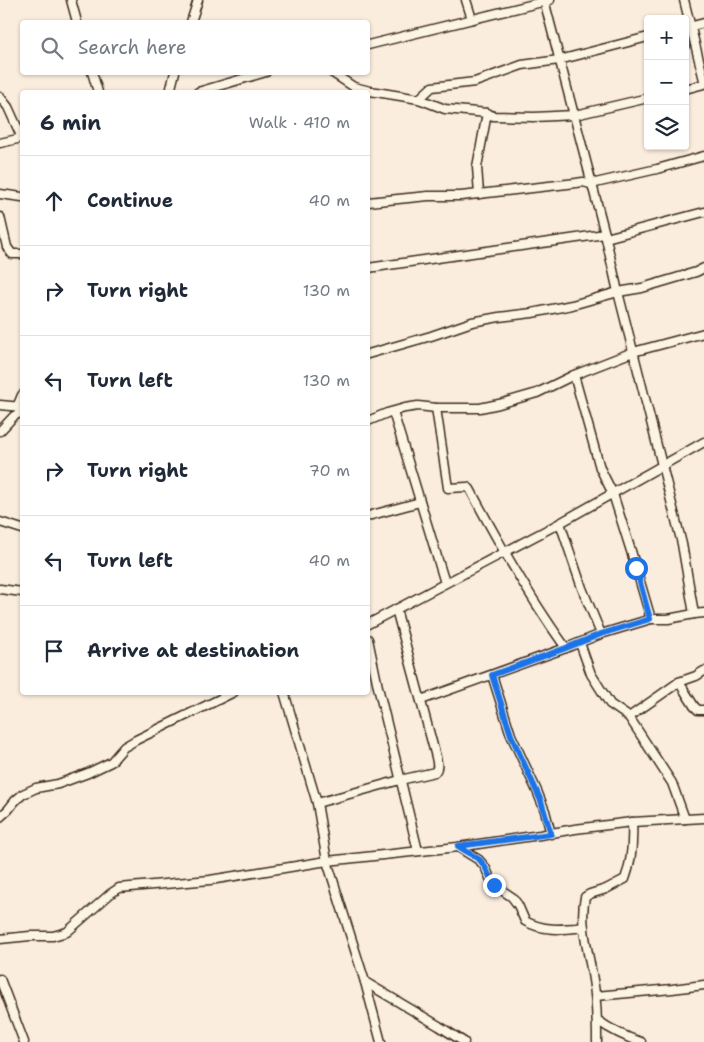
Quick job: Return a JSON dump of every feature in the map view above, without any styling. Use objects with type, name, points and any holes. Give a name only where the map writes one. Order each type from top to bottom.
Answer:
[{"type":"street","points":[[71,0],[76,20]]},
{"type":"street","points":[[192,20],[198,0]]},
{"type":"street","points":[[466,0],[472,19]]},
{"type":"street","points":[[370,44],[546,0],[559,60],[663,464],[682,544],[694,614]]},
{"type":"street","points":[[684,0],[686,15]]},
{"type":"street","points":[[689,27],[704,23]]},
{"type":"street","points":[[689,30],[704,80]]},
{"type":"street","points":[[419,99],[432,87],[474,82],[522,66],[559,60],[644,38]]},
{"type":"street","points":[[93,75],[97,90]]},
{"type":"street","points":[[170,90],[174,75]]},
{"type":"street","points":[[205,90],[256,75]]},
{"type":"street","points":[[336,75],[354,87],[366,90]]},
{"type":"street","points":[[689,87],[704,84]]},
{"type":"street","points":[[370,91],[419,99],[445,110],[487,113],[493,116],[534,117],[574,115],[644,99]]},
{"type":"street","points":[[0,97],[8,107],[20,134]]},
{"type":"street","points":[[479,194],[477,167],[487,113]]},
{"type":"street","points":[[0,143],[20,138]]},
{"type":"street","points":[[370,202],[410,197],[461,196],[576,182],[591,184],[704,156]]},
{"type":"street","points":[[0,194],[20,197]]},
{"type":"street","points":[[370,268],[605,236],[704,212]]},
{"type":"street","points":[[0,217],[7,247],[12,254],[20,254]]},
{"type":"street","points":[[370,353],[472,322],[572,306],[618,292],[642,288],[704,268]]},
{"type":"street","points":[[370,420],[405,408],[418,406],[480,408],[499,404],[538,392],[574,375],[633,352],[704,333]]},
{"type":"street","points":[[574,375],[600,468],[613,494],[650,619]]},
{"type":"street","points":[[0,405],[20,409]]},
{"type":"street","points":[[436,408],[448,488],[467,487],[470,489],[504,552],[542,615],[566,648]]},
{"type":"street","points":[[0,431],[20,410]]},
{"type":"street","points":[[393,412],[445,583]]},
{"type":"street","points":[[370,623],[560,523],[704,442]]},
{"type":"street","points":[[370,515],[420,502]]},
{"type":"street","points":[[0,522],[20,528]]},
{"type":"street","points":[[560,523],[582,588],[601,634]]},
{"type":"street","points":[[0,589],[20,592]]},
{"type":"street","points":[[317,802],[435,772],[438,767],[396,609]]},
{"type":"street","points":[[421,700],[601,634],[650,619],[668,619],[704,613]]},
{"type":"street","points":[[580,643],[591,674],[610,704],[629,717],[672,783],[685,818]]},
{"type":"street","points":[[370,649],[418,851]]},
{"type":"street","points":[[629,717],[679,682],[704,671]]},
{"type":"street","points":[[492,675],[511,735],[540,798],[551,834]]},
{"type":"street","points":[[679,682],[694,706],[698,710],[704,710]]},
{"type":"street","points":[[0,817],[23,794],[36,788],[58,784],[111,762],[124,748],[136,740],[228,695]]},
{"type":"street","points":[[285,695],[317,802],[327,861],[365,982],[381,1042]]},
{"type":"street","points":[[0,939],[53,936],[67,932],[119,888],[210,880],[327,861],[458,846],[632,822],[704,818]]},
{"type":"street","points":[[597,1042],[596,996],[584,927],[583,905],[585,897],[625,879],[629,868],[633,842],[632,822]]},
{"type":"street","points":[[458,846],[480,860],[494,885],[512,898],[518,905],[525,921],[557,930],[584,927]]},
{"type":"street","points":[[0,980],[24,1042]]},
{"type":"street","points":[[365,982],[464,1042]]},
{"type":"street","points":[[596,996],[704,984]]},
{"type":"street","points":[[597,1020],[608,1028],[641,1042]]},
{"type":"route","points":[[494,885],[480,860],[458,846],[551,834],[541,801],[511,735],[492,675],[601,634],[650,619],[636,568]]}]
